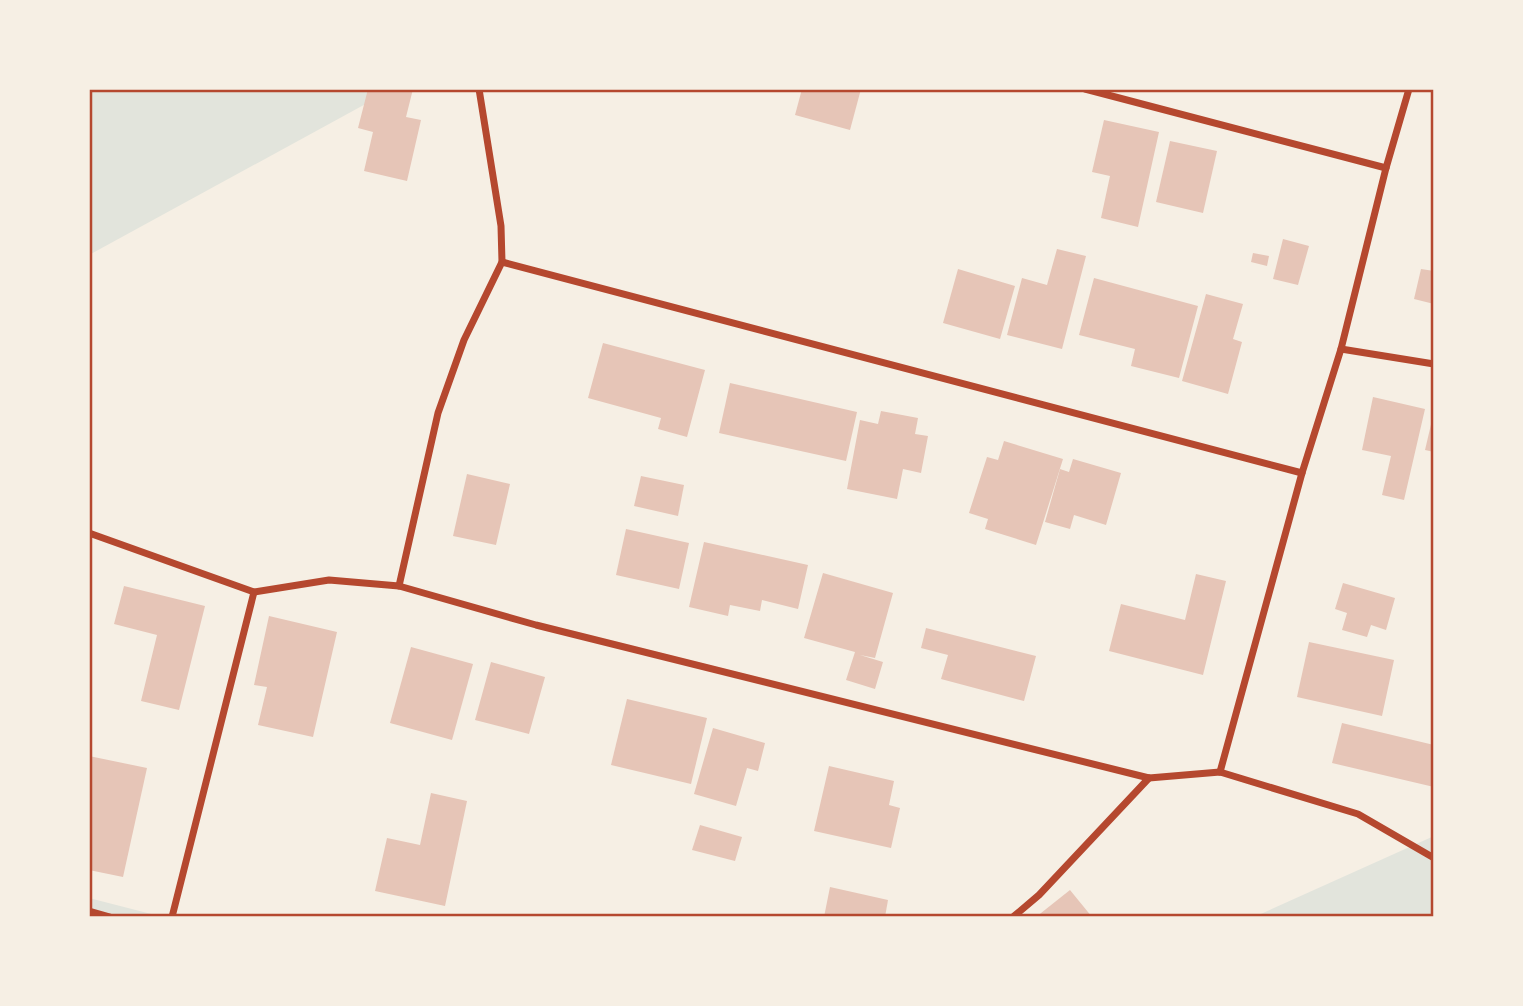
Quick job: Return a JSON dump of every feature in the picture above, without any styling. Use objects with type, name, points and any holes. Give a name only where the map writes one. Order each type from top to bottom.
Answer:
[{"type":"street","points":[[399,586],[438,413],[464,340],[502,262],[501,226],[479,89]]},
{"type":"street","points":[[1085,89],[1386,168]]},
{"type":"street","points":[[1220,772],[1302,473],[1341,349],[1386,168],[1409,89]]},
{"type":"street","points":[[502,262],[1302,473]]},
{"type":"street","points":[[1341,349],[1434,364]]},
{"type":"street","points":[[89,533],[254,592],[329,580],[399,586],[536,625],[1149,778],[1220,772],[1359,814],[1434,858]]},
{"type":"street","points":[[172,917],[254,592]]},
{"type":"street","points":[[1013,917],[1039,895],[1149,778]]},
{"type":"street","points":[[89,911],[110,917]]},
{"type":"shaded area","points":[[89,89],[393,89],[89,255]]},
{"type":"shaded area","points":[[1434,836],[1434,917],[1254,917]]},
{"type":"shaded area","points":[[89,898],[163,917],[89,917]]},
{"type":"building","points":[[368,89],[413,89],[406,117],[421,120],[407,181],[364,171],[373,132],[358,128]]},
{"type":"building","points":[[802,89],[861,89],[850,130],[795,115]]},
{"type":"building","points":[[1104,120],[1159,132],[1138,227],[1101,218],[1110,176],[1092,172]]},
{"type":"building","points":[[1170,141],[1217,151],[1203,213],[1156,202]]},
{"type":"building","points":[[1283,239],[1309,246],[1298,285],[1273,279]]},
{"type":"building","points":[[1057,249],[1086,256],[1062,349],[1007,335],[1022,278],[1047,285]]},
{"type":"building","points":[[1253,253],[1269,256],[1267,266],[1251,262]]},
{"type":"building","points":[[958,269],[1015,286],[1000,339],[943,323]]},
{"type":"building","points":[[1421,269],[1434,271],[1434,304],[1414,299]]},
{"type":"building","points":[[1094,278],[1198,306],[1179,378],[1131,366],[1135,349],[1079,335]]},
{"type":"building","points":[[1206,294],[1243,304],[1233,339],[1242,342],[1228,394],[1182,381]]},
{"type":"building","points":[[603,343],[705,370],[687,437],[658,429],[661,418],[588,398]]},
{"type":"building","points":[[730,383],[857,412],[846,461],[719,433]]},
{"type":"building","points":[[1373,397],[1425,409],[1404,500],[1382,495],[1391,456],[1362,450]]},
{"type":"building","points":[[881,411],[918,418],[915,434],[928,436],[921,473],[903,469],[897,499],[847,489],[860,420],[878,424]]},
{"type":"building","points":[[1434,416],[1434,452],[1425,450]]},
{"type":"building","points":[[1004,441],[1063,459],[1036,545],[985,529],[988,519],[969,513],[987,457],[998,460]]},
{"type":"building","points":[[1073,459],[1121,473],[1106,525],[1074,515],[1070,529],[1045,522],[1060,469],[1069,472]]},
{"type":"building","points":[[467,474],[510,484],[496,545],[453,536]]},
{"type":"building","points":[[641,476],[684,485],[678,516],[634,506]]},
{"type":"building","points":[[626,529],[689,543],[679,589],[616,575]]},
{"type":"building","points":[[704,542],[808,565],[798,609],[762,600],[760,611],[730,605],[728,616],[689,607]]},
{"type":"building","points":[[823,573],[893,593],[875,658],[860,655],[883,662],[875,689],[846,680],[855,652],[804,638]]},
{"type":"building","points":[[1196,574],[1226,581],[1203,675],[1109,651],[1121,604],[1185,620]]},
{"type":"building","points":[[1343,583],[1395,598],[1386,630],[1371,625],[1367,637],[1342,630],[1347,613],[1335,609]]},
{"type":"building","points":[[124,586],[205,606],[179,710],[141,701],[157,635],[114,624]]},
{"type":"building","points":[[269,616],[337,632],[313,737],[258,725],[267,687],[254,685]]},
{"type":"building","points":[[926,628],[1036,656],[1024,701],[941,679],[948,655],[921,648]]},
{"type":"building","points":[[1309,642],[1394,660],[1382,716],[1297,697]]},
{"type":"building","points":[[411,647],[473,664],[452,740],[390,723]]},
{"type":"building","points":[[491,662],[545,677],[529,734],[475,720]]},
{"type":"building","points":[[627,699],[707,718],[691,784],[611,765]]},
{"type":"building","points":[[1342,723],[1434,745],[1434,787],[1332,763]]},
{"type":"building","points":[[713,728],[765,743],[758,771],[747,768],[736,806],[694,794]]},
{"type":"building","points":[[89,756],[147,768],[123,877],[89,870]]},
{"type":"building","points":[[829,766],[894,781],[889,805],[900,808],[891,848],[814,831]]},
{"type":"building","points":[[431,793],[467,801],[445,906],[375,891],[387,838],[420,845]]},
{"type":"building","points":[[700,825],[742,837],[735,861],[692,850]]},
{"type":"building","points":[[830,887],[888,900],[885,917],[824,917]]},
{"type":"building","points":[[1070,890],[1092,917],[1036,917]]}]
